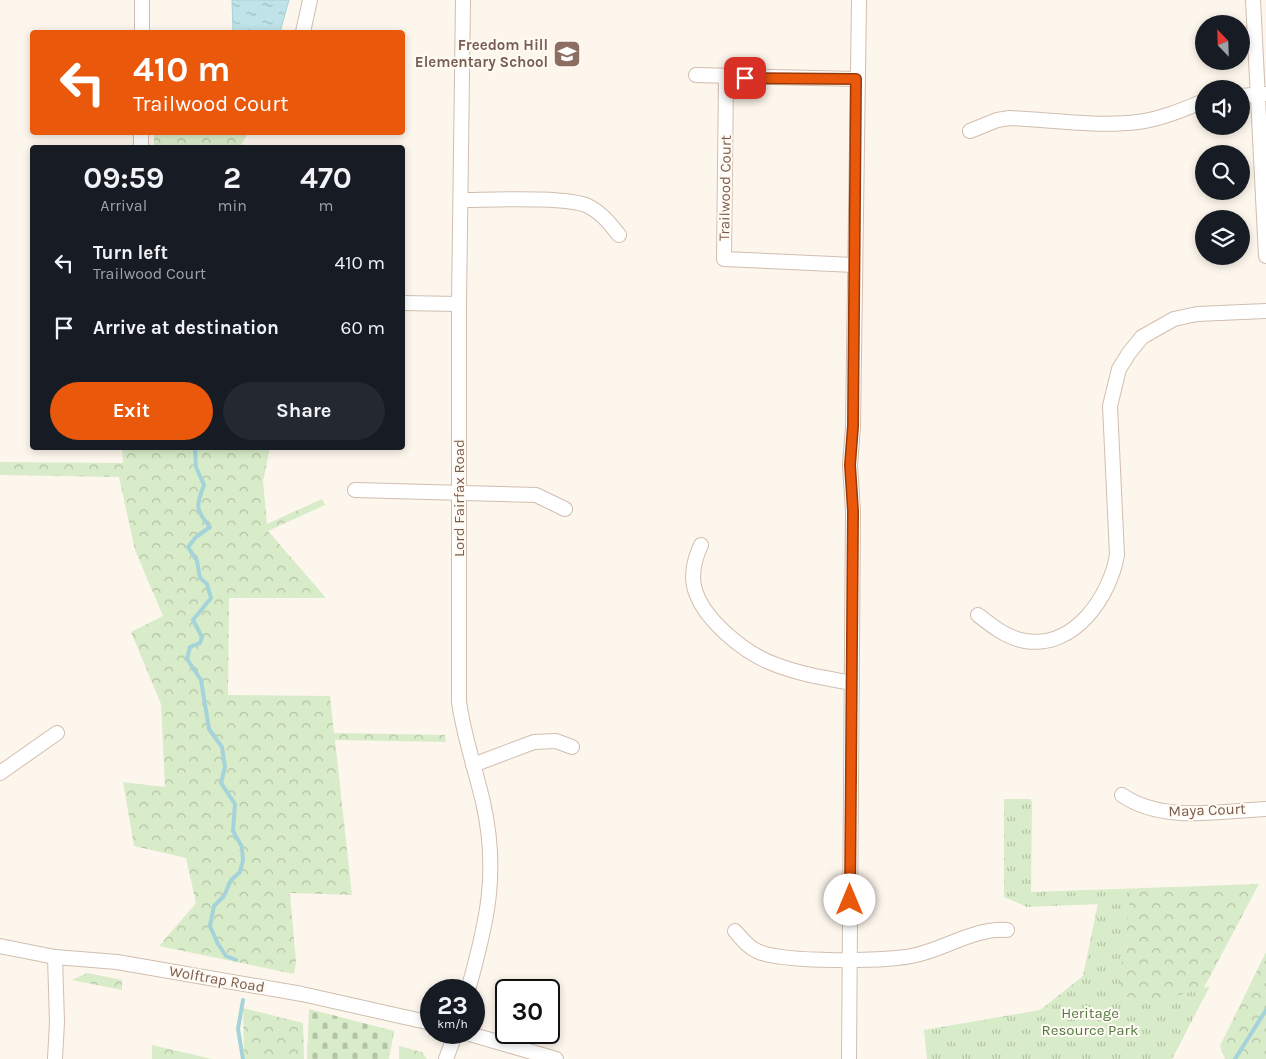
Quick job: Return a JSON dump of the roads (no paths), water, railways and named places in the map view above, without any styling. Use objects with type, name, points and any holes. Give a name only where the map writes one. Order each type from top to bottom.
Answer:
[{"type":"street","points":[[142,0],[142,30]]},
{"type":"street","points":[[303,30],[310,0]]},
{"type":"street","name":"Lord Fairfax Road","points":[[463,0],[459,304],[459,702],[466,744],[484,809],[492,872],[478,953],[471,979]]},
{"type":"street","points":[[849,1059],[853,511],[850,465],[853,426],[856,79],[859,0]]},
{"type":"street","points":[[1253,0],[1262,95],[1266,256]]},
{"type":"street","points":[[696,75],[856,79]]},
{"type":"street","name":"Trailwood Court","points":[[726,77],[724,259],[854,265]]},
{"type":"street","points":[[970,131],[997,120],[1010,118],[1115,123],[1139,122],[1162,117],[1195,104]]},
{"type":"street","points":[[461,200],[558,201],[586,205],[602,214],[619,235]]},
{"type":"street","points":[[405,303],[459,304]]},
{"type":"street","points":[[978,615],[1010,636],[1030,642],[1047,640],[1063,634],[1090,614],[1108,588],[1114,573],[1117,555],[1110,406],[1113,387],[1124,361],[1142,337],[1174,319],[1198,314],[1266,311]]},
{"type":"street","points":[[355,490],[458,491],[536,495],[565,509]]},
{"type":"street","points":[[701,545],[695,559],[693,572],[696,592],[718,625],[734,640],[750,653],[794,672],[852,683]]},
{"type":"street","points":[[0,773],[57,733]]},
{"type":"street","points":[[472,765],[534,742],[556,741],[572,747]]},
{"type":"street","name":"Maya Court","points":[[1122,796],[1149,809],[1166,813],[1266,809]]},
{"type":"street","points":[[735,931],[746,944],[769,956],[882,960],[915,956],[978,932],[1007,930]]},
{"type":"street","name":"Wolftrap Road","points":[[0,946],[55,957],[117,962],[293,992],[420,1021]]},
{"type":"street","points":[[54,1059],[57,1022],[55,957]]},
{"type":"street","points":[[485,1038],[556,1059]]},
{"type":"street","points":[[446,1059],[452,1044]]},
{"type":"water","points":[[232,0],[289,0],[281,30],[233,30]]},
{"type":"waterway","points":[[195,450],[196,467],[204,485],[198,507],[199,512],[210,527],[196,537],[188,547],[197,561],[200,578],[207,584],[211,598],[193,620],[202,637],[200,643],[190,647],[187,659],[201,680],[209,729],[222,747],[225,767],[221,783],[235,804],[233,831],[242,847],[243,860],[240,872],[231,880],[224,896],[214,906],[210,926],[226,956],[236,960]]},
{"type":"waterway","points":[[243,1000],[238,1029],[243,1059]]},
{"type":"waterway","points":[[1235,1059],[1266,1010]]},
{"type":"place","name":"Freedom Hill Elementary School","points":[[567,54]]},
{"type":"park label","name":"Heritage Resource Park","points":[[1090,1022]]}]
